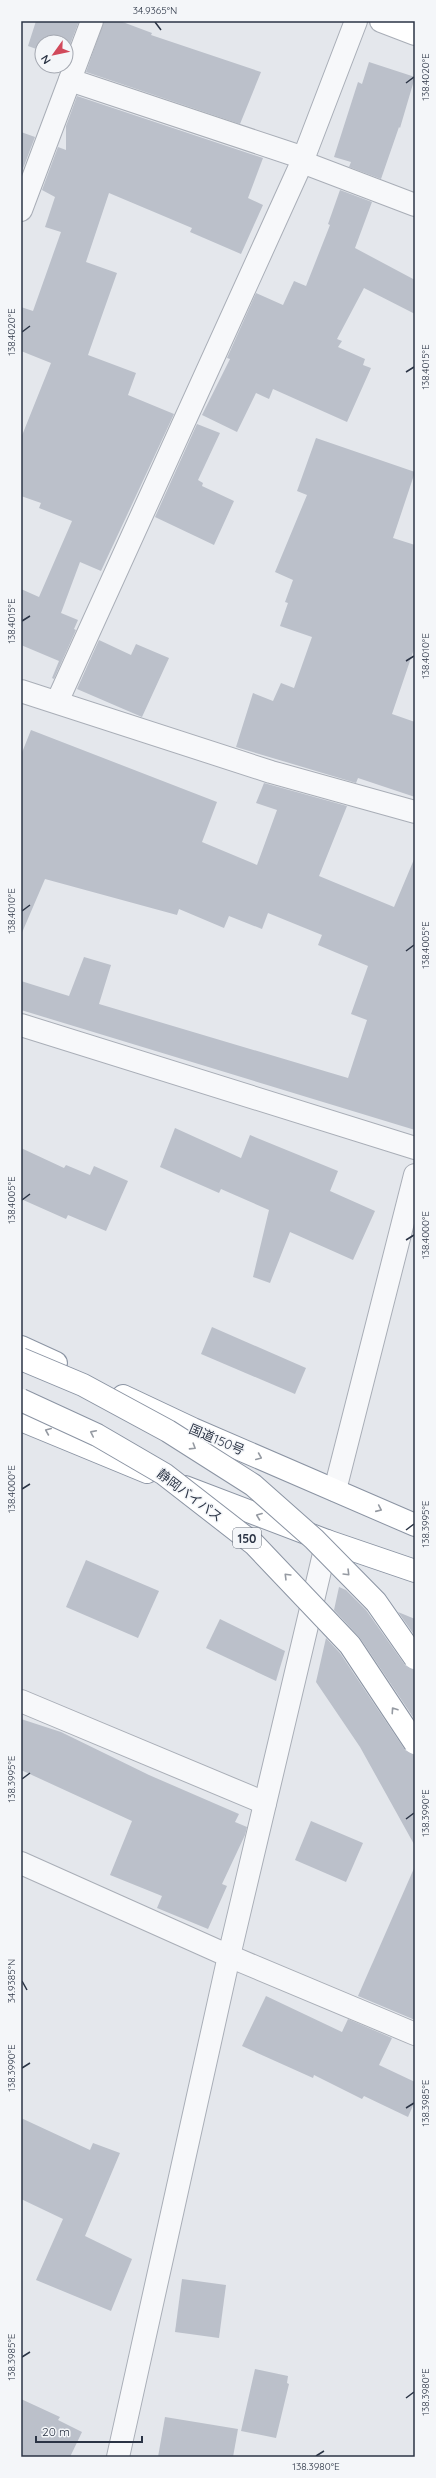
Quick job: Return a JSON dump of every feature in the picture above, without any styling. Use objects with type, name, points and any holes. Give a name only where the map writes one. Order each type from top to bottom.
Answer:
[{"type":"main road","points":[[381,21],[415,34]]},
{"type":"main road","name":"国道150号","points":[[21,1346],[193,1429],[415,1525]]},
{"type":"main road","points":[[21,1359],[90,1388],[168,1431],[253,1485],[314,1539],[376,1602],[415,1658]]},
{"type":"main road","name":"静岡バイパス","points":[[21,1400],[97,1435],[164,1474],[254,1544],[350,1645],[415,1743]]},
{"type":"main road","name":"150","points":[[21,1420],[134,1467],[327,1541],[415,1571]]},
{"type":"street","points":[[21,210],[92,21]]},
{"type":"street","points":[[57,702],[302,162],[356,21]]},
{"type":"street","points":[[70,80],[295,156],[302,162],[415,205]]},
{"type":"street","points":[[21,691],[271,772],[415,812]]},
{"type":"street","points":[[21,1025],[415,1148]]},
{"type":"street","points":[[335,1490],[415,1175]]},
{"type":"street","points":[[118,2457],[229,1956],[327,1541]]},
{"type":"street","points":[[21,1701],[265,1802]]},
{"type":"street","points":[[21,1863],[229,1956],[415,2034]]},
{"type":"building","points":[[36,21],[79,21],[74,34],[34,34],[34,48],[28,46]]},
{"type":"building","points":[[104,21],[120,21],[152,33],[151,35],[261,72],[240,124],[86,72]]},
{"type":"building","points":[[369,62],[415,77],[400,128],[399,127],[381,179],[349,167],[351,162],[334,157],[358,82],[362,84]]},
{"type":"building","points":[[77,96],[263,158],[248,198],[263,205],[241,254],[190,232],[192,228],[109,193],[86,262],[117,273],[88,355],[136,373],[128,395],[174,414],[101,571],[80,562],[61,613],[78,620],[74,629],[76,630],[54,679],[52,678],[59,661],[21,645],[21,589],[39,597],[72,521],[39,508],[41,503],[21,496],[21,438],[51,363],[21,351],[21,307],[33,311],[61,232],[45,227],[55,197],[42,190],[58,147],[66,150],[66,126]]},
{"type":"building","points":[[21,132],[35,137],[21,174]]},
{"type":"building","points":[[340,190],[372,202],[355,248],[415,280],[415,314],[364,288],[337,339],[342,341],[338,347],[365,359],[363,365],[371,368],[347,422],[273,389],[269,399],[256,393],[237,432],[202,415],[230,359],[227,358],[256,293],[283,305],[294,281],[306,286],[330,225],[328,224]]},
{"type":"building","points":[[197,424],[220,433],[198,480],[203,483],[202,486],[234,501],[214,545],[155,517]]},
{"type":"building","points":[[316,438],[415,472],[393,538],[415,545],[415,646],[392,714],[415,722],[415,797],[358,778],[356,783],[236,747],[253,693],[273,701],[281,683],[294,688],[312,637],[280,626],[288,603],[285,602],[293,580],[275,572],[307,495],[297,491]]},
{"type":"building","points":[[99,640],[131,655],[136,644],[169,658],[142,717],[77,689]]},
{"type":"building","points":[[31,730],[217,802],[202,842],[257,865],[277,810],[256,803],[264,783],[347,806],[319,876],[394,907],[415,857],[415,1130],[21,1010],[21,981],[69,996],[84,957],[111,965],[99,1004],[348,1078],[367,1020],[351,1014],[368,966],[318,945],[322,935],[268,913],[262,929],[229,916],[224,928],[179,909],[177,915],[45,879],[21,935],[21,755]]},
{"type":"building","points":[[175,1128],[241,1158],[250,1135],[338,1171],[330,1191],[375,1211],[353,1260],[290,1232],[270,1283],[253,1277],[269,1210],[221,1189],[219,1193],[160,1167]]},
{"type":"building","points":[[21,1148],[64,1168],[66,1165],[90,1175],[94,1166],[128,1181],[106,1231],[68,1215],[66,1219],[21,1199]]},
{"type":"building","points":[[212,1327],[306,1368],[295,1394],[201,1354]]},
{"type":"building","points":[[86,1560],[159,1591],[138,1638],[66,1607]]},
{"type":"building","points":[[339,1587],[346,1590],[366,1610],[405,1665],[415,1670],[415,1720],[360,1638],[334,1610]]},
{"type":"building","points":[[398,1612],[415,1619],[415,1636]]},
{"type":"building","points":[[220,1619],[285,1651],[276,1681],[206,1648]]},
{"type":"building","points":[[326,1638],[340,1653],[405,1750],[415,1755],[415,1846],[360,1747],[316,1682]]},
{"type":"building","points":[[21,1719],[61,1732],[149,1775],[239,1814],[235,1822],[247,1827],[245,1835],[222,1884],[227,1886],[208,1929],[157,1908],[162,1896],[110,1875],[132,1821],[21,1770]]},
{"type":"building","points":[[311,1821],[363,1843],[346,1882],[295,1860]]},
{"type":"building","points":[[415,1866],[415,2020],[358,1996]]},
{"type":"building","points":[[266,1996],[342,2032],[348,2019],[392,2038],[379,2065],[415,2082],[415,2101],[408,2117],[364,2096],[362,2099],[314,2075],[313,2078],[242,2046]]},
{"type":"building","points":[[21,2118],[90,2150],[93,2143],[120,2153],[85,2236],[132,2259],[111,2311],[36,2280],[63,2219],[21,2199]]},
{"type":"building","points":[[182,2279],[226,2285],[219,2338],[175,2332]]},
{"type":"building","points":[[255,2369],[288,2376],[287,2383],[289,2384],[276,2438],[241,2431]]},
{"type":"building","points":[[21,2399],[60,2417],[58,2420],[82,2432],[70,2457],[21,2457]]},
{"type":"building","points":[[165,2417],[238,2429],[233,2457],[158,2457]]}]
